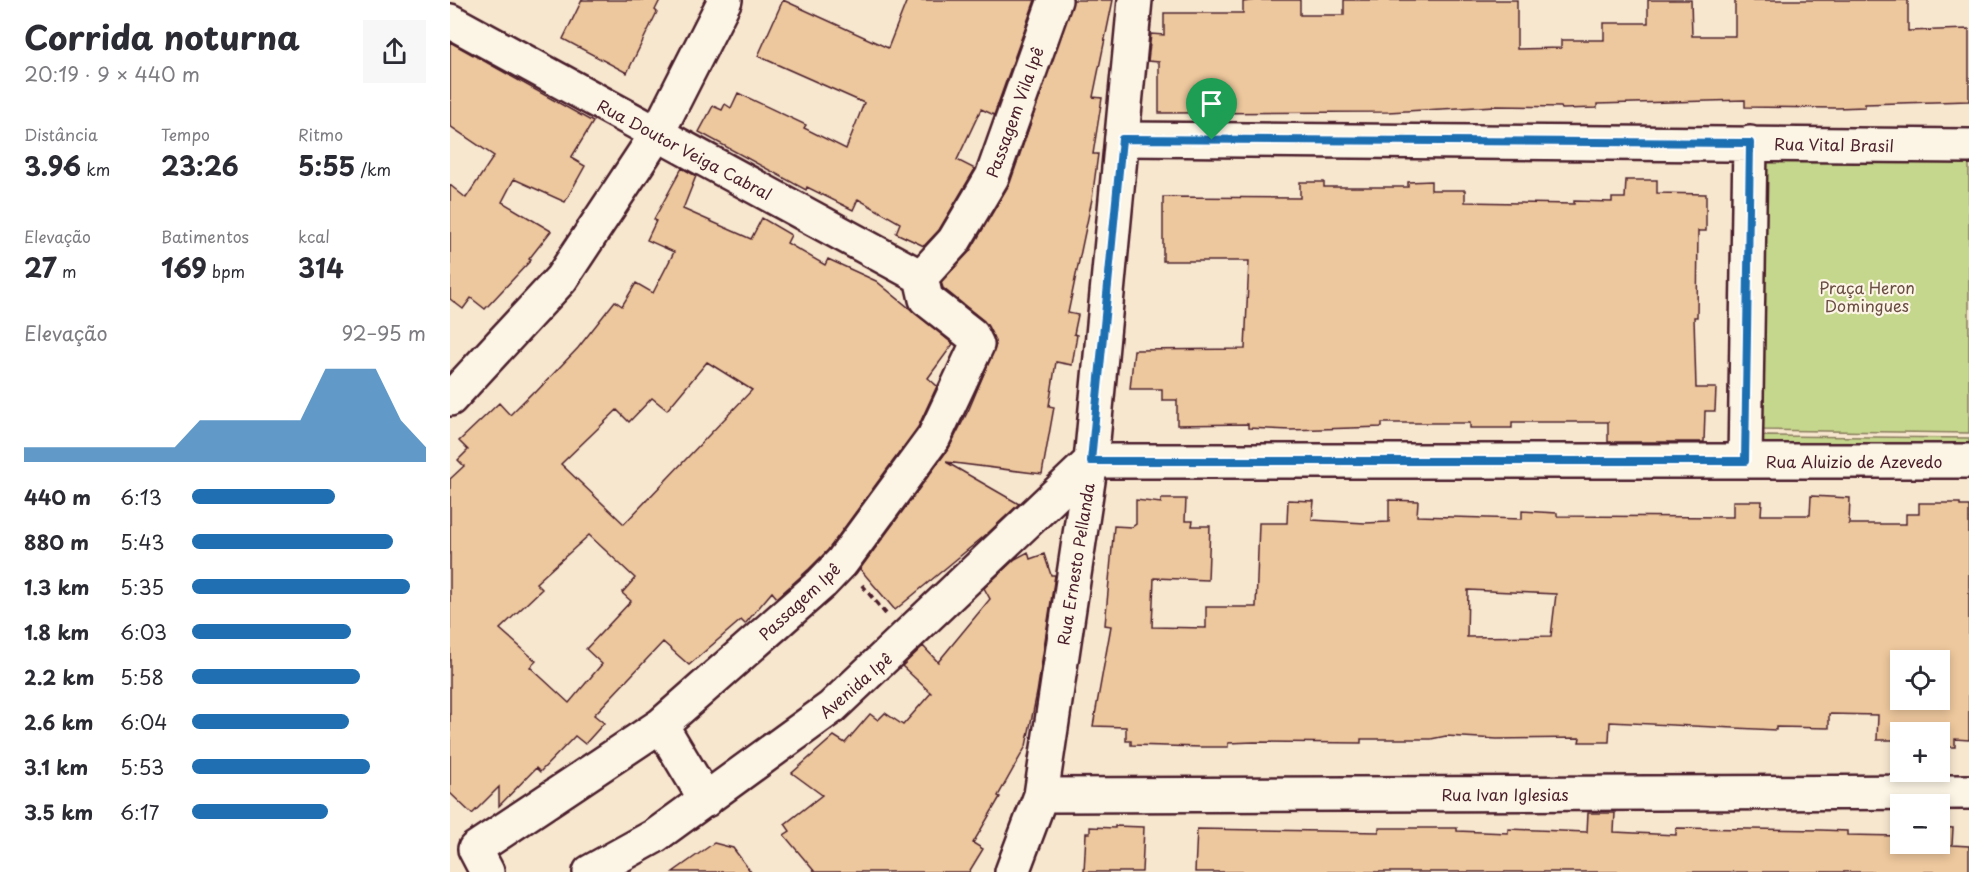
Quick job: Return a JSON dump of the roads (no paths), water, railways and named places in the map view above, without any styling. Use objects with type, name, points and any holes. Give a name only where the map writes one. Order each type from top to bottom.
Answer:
[{"type":"street","points":[[450,399],[561,279],[657,134],[725,0]]},
{"type":"street","name":"Passagem Vila Ipê","points":[[921,277],[954,241],[992,177],[1055,0]]},
{"type":"street","name":"Rua Ernesto Pellanda","points":[[1012,872],[1041,795],[1091,461],[1135,0]]},
{"type":"street","name":"Rua Doutor Veiga Cabral","points":[[450,21],[921,277]]},
{"type":"street","name":"Rua Vital Brasil","points":[[1122,139],[1969,146]]},
{"type":"street","points":[[1745,461],[1750,143]]},
{"type":"street","name":"Passagem Ipê","points":[[469,860],[661,725],[822,583],[842,562],[934,437],[976,351],[976,339],[926,299],[921,277]]},
{"type":"street","name":"Rua Aluizio de Azevedo","points":[[1091,461],[1969,461]]},
{"type":"street","name":"Avenida Ipê","points":[[590,872],[655,836],[832,707],[1091,461]]},
{"type":"street","points":[[661,725],[706,800]]},
{"type":"street","name":"Rua Ivan Iglesias","points":[[1041,795],[1969,792]]},
{"type":"park label","name":"Praça Heron Domingues","points":[[1867,296]]}]
